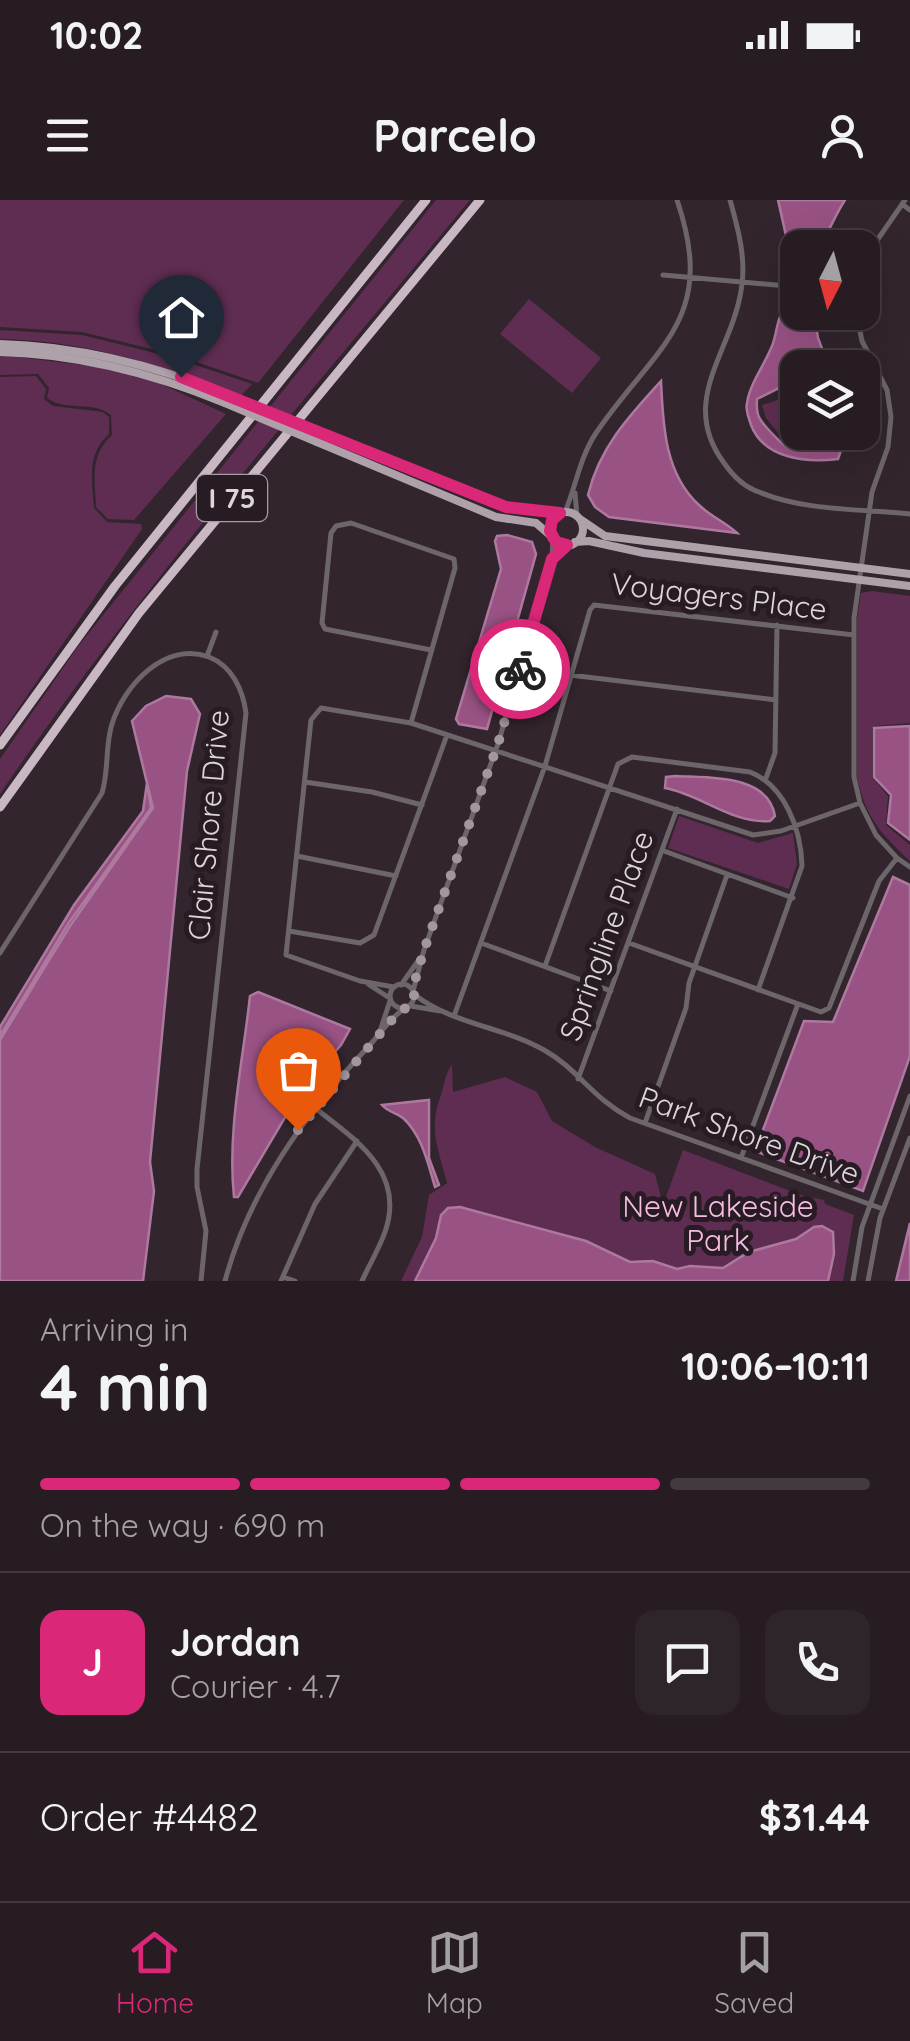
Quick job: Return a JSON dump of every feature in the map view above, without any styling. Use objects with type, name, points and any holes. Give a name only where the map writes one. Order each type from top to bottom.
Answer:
[{"type":"highway","name":"I 75","points":[[0,745],[115,586],[426,200]]},
{"type":"highway","name":"I 75","points":[[0,807],[139,613],[480,200]]},
{"type":"main road","points":[[0,344],[100,355],[167,372],[496,517],[532,521],[552,538],[571,544],[598,542],[644,553],[910,586]]},
{"type":"main road","points":[[0,352],[108,365],[214,394],[515,510],[562,512],[605,536],[910,574]]},
{"type":"main road","points":[[552,538],[550,523],[562,512]]},
{"type":"main road","points":[[571,544],[582,532],[578,518]]},
{"type":"street","points":[[562,512],[596,434],[675,330],[691,279],[689,240],[677,200]]},
{"type":"street","points":[[730,200],[738,228],[742,282],[735,316],[706,394],[705,418],[712,447],[733,476],[755,491],[780,499],[910,514]]},
{"type":"street","points":[[880,236],[904,202],[910,210]]},
{"type":"street","points":[[662,275],[780,285]]},
{"type":"street","points":[[860,330],[887,390],[891,417],[888,447],[872,492],[854,634],[854,777],[860,803],[876,835],[896,858],[910,867]]},
{"type":"street","points":[[574,485],[578,518]]},
{"type":"street","points":[[411,724],[455,568],[454,559],[350,524],[336,526],[331,534],[322,624],[325,629],[431,650]]},
{"type":"street","points":[[226,1281],[256,1200],[283,1152],[315,1108],[408,1007],[424,950],[496,750],[552,559],[552,538]]},
{"type":"street","points":[[552,559],[571,544]]},
{"type":"street","name":"Voyagers Place","points":[[451,1014],[545,766],[594,604],[854,634]]},
{"type":"street","points":[[766,778],[775,753],[777,626]]},
{"type":"street","points":[[0,954],[102,792],[108,771],[110,730],[124,699],[155,663],[186,654],[208,656],[216,632]]},
{"type":"street","name":"Clair Shore Drive","points":[[200,1281],[206,1231],[197,1169],[246,713],[240,688],[232,675],[208,656]]},
{"type":"street","points":[[570,675],[776,700]]},
{"type":"street","points":[[389,999],[360,981],[286,954],[312,720],[321,708],[447,734],[753,835],[794,826],[860,803]]},
{"type":"street","points":[[289,931],[365,942],[374,935],[447,734]]},
{"type":"street","points":[[545,966],[620,760],[632,757],[750,772],[766,778],[784,802],[794,826],[802,866],[758,990]]},
{"type":"street","points":[[306,782],[343,786],[422,805]]},
{"type":"street","name":"Springline Place","points":[[578,1079],[676,809]]},
{"type":"street","points":[[663,851],[792,898]]},
{"type":"street","points":[[297,856],[396,876]]},
{"type":"street","points":[[629,944],[821,1012],[829,1008],[879,881],[896,858]]},
{"type":"street","points":[[645,1124],[727,875]]},
{"type":"street","points":[[480,943],[611,990]]},
{"type":"street","points":[[376,1038],[389,1012],[389,999],[424,950]]},
{"type":"street","points":[[360,981],[397,986]]},
{"type":"street","name":"Park Shore Drive","points":[[397,986],[451,1014],[541,1048],[607,1106],[645,1124],[883,1209]]},
{"type":"street","name":"Park Shore Drive","points":[[389,999],[408,1007],[451,1014]]},
{"type":"street","points":[[741,1158],[798,1004]]},
{"type":"street","points":[[853,1281],[869,1205],[910,1096]]},
{"type":"street","points":[[315,1108],[357,1141],[379,1165],[390,1199],[386,1228],[362,1281]]},
{"type":"street","points":[[868,1281],[883,1209],[910,1138]]},
{"type":"street","points":[[295,1281],[282,1279],[316,1204],[357,1141]]},
{"type":"green space","points":[[0,200],[404,200],[258,383],[176,355],[82,332],[0,327]]},
{"type":"green space","points":[[436,200],[470,200],[169,566],[54,716],[0,794],[0,759],[79,645]]},
{"type":"green space","points":[[529,299],[601,358],[572,393],[500,334]]},
{"type":"green space","points":[[0,330],[82,335],[175,358],[252,384],[240,397],[123,357],[63,344],[0,339]]},
{"type":"green space","points":[[0,355],[107,368],[159,383],[226,414],[134,520],[108,519],[96,507],[95,477],[100,451],[112,435],[111,415],[96,408],[54,402],[47,398],[49,388],[38,374],[0,375]]},
{"type":"green space","points":[[36,376],[46,389],[44,399],[53,406],[103,412],[109,417],[109,434],[94,460],[94,508],[107,522],[141,524],[142,529],[0,735],[0,377]]},
{"type":"green space","points":[[780,399],[780,435],[766,418],[762,405]]},
{"type":"green space","points":[[861,593],[910,596],[910,723],[874,726],[872,777],[888,796],[886,825],[910,845],[910,861],[876,824],[857,777],[857,618]]},
{"type":"green space","points":[[679,816],[758,843],[793,833],[797,864],[789,889],[668,848]]},
{"type":"green space","name":"New Lakeside Park","points":[[452,1064],[453,1092],[505,1077],[537,1092],[552,1121],[595,1147],[655,1174],[663,1205],[683,1150],[824,1200],[825,1204],[854,1215],[843,1281],[401,1281],[422,1237],[429,1195],[447,1183],[435,1118]]},
{"type":"shaded area","points":[[778,200],[845,200],[828,230],[785,230]]},
{"type":"shaded area","points":[[780,317],[780,330],[817,330],[823,350],[780,350],[780,388],[757,399],[758,415],[780,441],[780,450],[841,450],[838,459],[788,456],[776,452],[757,436],[747,406],[751,388],[772,346]]},
{"type":"shaded area","points":[[661,381],[668,447],[679,478],[699,505],[737,533],[609,517],[595,507],[588,495],[607,448]]},
{"type":"shaded area","points":[[497,536],[532,542],[536,554],[487,729],[459,724],[456,719],[501,569],[495,541]]},
{"type":"shaded area","points":[[166,696],[191,699],[200,714],[187,771],[150,1162],[154,1191],[143,1281],[0,1281],[0,1040],[70,926],[153,808],[132,721],[146,706]]},
{"type":"shaded area","points":[[910,726],[910,840],[888,823],[891,795],[874,777],[874,728]]},
{"type":"shaded area","points":[[666,777],[720,778],[749,785],[770,802],[775,816],[770,821],[742,818],[665,788]]},
{"type":"shaded area","points":[[147,783],[151,808],[68,924],[0,1036],[0,1027],[74,905],[143,811]]},
{"type":"shaded area","points":[[893,877],[910,885],[910,1056],[863,1191],[755,1151],[804,1021],[833,1022]]},
{"type":"shaded area","points":[[258,992],[350,1029],[300,1092],[238,1197],[234,1197],[237,1096],[250,996]]},
{"type":"shaded area","points":[[429,1100],[429,1158],[439,1185],[435,1187],[415,1133],[403,1118],[382,1105]]},
{"type":"shaded area","points":[[460,1207],[586,1241],[630,1262],[653,1261],[677,1269],[723,1268],[749,1252],[796,1239],[822,1226],[833,1232],[834,1254],[828,1281],[415,1281],[436,1238],[441,1215],[448,1208]]},
{"type":"shaded area","points":[[910,1223],[910,1281],[896,1281]]},
{"type":"way so far","points":[[298,1130],[346,1070],[396,1015],[414,1002],[414,984],[424,950],[498,744],[520,669]]},
{"type":"route","points":[[181,377],[506,507],[560,513],[550,525],[551,536],[567,545],[552,559],[520,669]]}]
